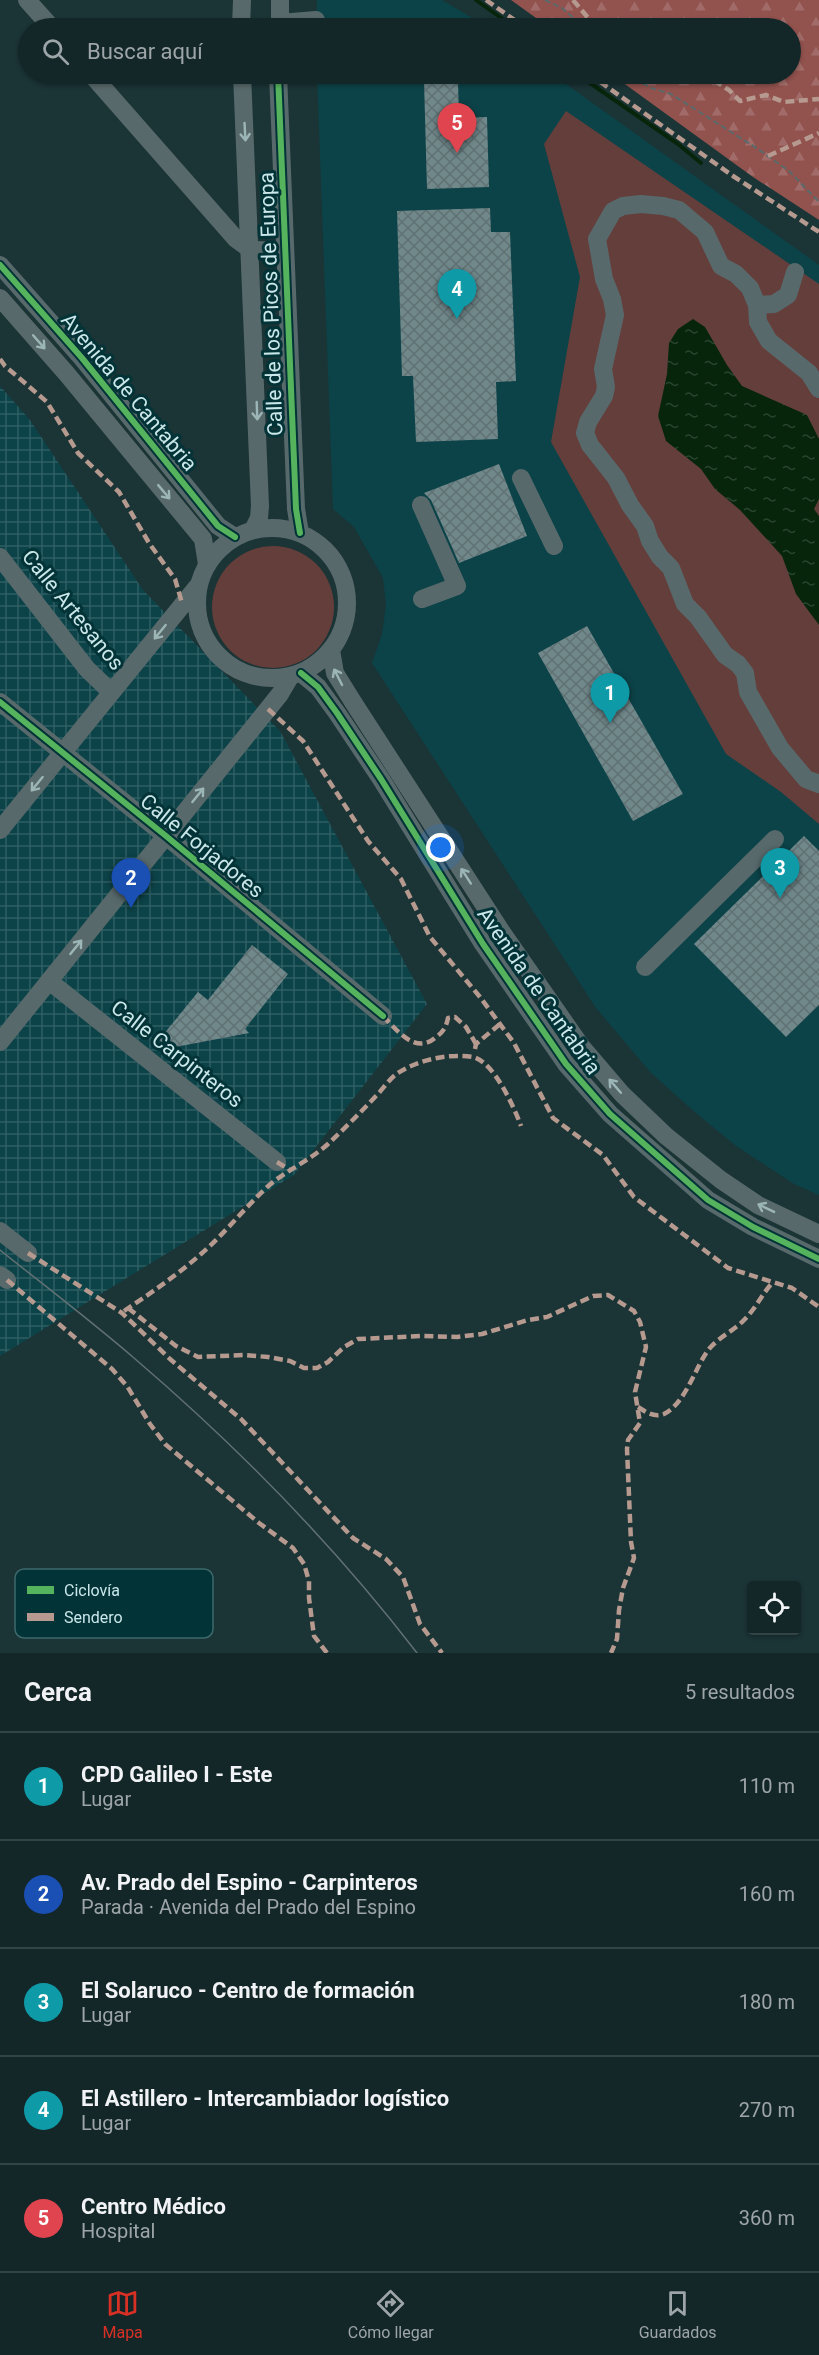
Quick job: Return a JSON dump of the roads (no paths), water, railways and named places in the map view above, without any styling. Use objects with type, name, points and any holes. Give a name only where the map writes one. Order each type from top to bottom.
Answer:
[{"type":"street","points":[[27,0],[43,18]]},
{"type":"street","points":[[241,18],[242,0]]},
{"type":"street","points":[[280,0],[280,18]]},
{"type":"street","points":[[100,84],[236,239],[251,250],[284,251]]},
{"type":"street","name":"Calle de los Picos de Europa","points":[[243,84],[260,506],[259,518],[253,530]]},
{"type":"street","name":"Calle de los Picos de Europa","points":[[278,84],[296,509],[300,533]]},
{"type":"street","points":[[819,389],[809,373],[769,341],[758,322],[757,305],[750,288],[736,274],[721,266],[705,232],[679,210],[663,206],[641,204],[623,206],[613,211],[597,239],[603,279],[612,298],[615,315],[603,369],[606,387],[604,396],[588,422],[585,433],[590,446],[616,478],[630,505],[645,526],[650,541],[660,557],[671,568],[686,604],[725,655],[738,664],[745,673],[748,692],[780,748],[806,779],[819,784]]},
{"type":"street","name":"Avenida de Cantabria","points":[[0,265],[82,358],[218,525],[235,537]]},
{"type":"street","points":[[757,305],[774,304],[788,295],[795,272]]},
{"type":"street","name":"Avenida de Cantabria","points":[[0,298],[66,373],[203,539],[207,564]]},
{"type":"street","points":[[521,478],[554,546]]},
{"type":"street","points":[[421,505],[457,586],[422,598]]},
{"type":"street","points":[[0,831],[197,587],[207,564],[235,537],[253,530],[277,528],[300,533],[318,544],[333,559],[343,578],[347,602],[344,624],[331,650],[315,665],[295,675],[264,678],[236,670],[215,654],[202,633],[196,610],[197,587]]},
{"type":"street","name":"Calle Artesanos","points":[[0,556],[87,669],[111,692]]},
{"type":"street","name":"Avenida de Cantabria","points":[[331,650],[335,673],[353,702],[501,931],[581,1046],[622,1094],[666,1136],[721,1180],[758,1205],[819,1234]]},
{"type":"street","points":[[0,1042],[295,675]]},
{"type":"street","name":"Avenida de Cantabria","points":[[295,675],[318,687],[381,779],[483,944],[566,1064],[610,1113],[708,1200],[753,1227],[819,1259]]},
{"type":"street","name":"Calle Forjadores","points":[[0,702],[383,1016]]},
{"type":"street","points":[[645,967],[776,839]]},
{"type":"street","name":"Calle Carpinteros","points":[[49,981],[276,1162]]},
{"type":"street","points":[[0,1231],[28,1253]]},
{"type":"water","points":[[693,319],[705,327],[742,386],[807,415],[819,439],[819,499],[814,509],[819,516],[819,625],[796,594],[782,556],[740,510],[715,489],[701,469],[666,441],[658,416],[667,374],[669,343],[678,329]]},
{"type":"waterway","points":[[476,0],[501,18]]},
{"type":"waterway","points":[[591,84],[678,144],[701,163]]},
{"type":"tram line","points":[[0,1250],[134,1358],[210,1426],[318,1536],[417,1653]]},
{"type":"place","name":"Centro Médico","points":[[457,153]]},
{"type":"place","name":"El Astillero - Intercambiador logístico","points":[[457,319]]},
{"type":"place","name":"CPD Galileo I - Este","points":[[610,723]]},
{"type":"place","name":"El Solaruco - Centro de formación","points":[[780,898]]},
{"type":"place","name":"Av. Prado del Espino - Carpinteros","points":[[131,908]]}]
